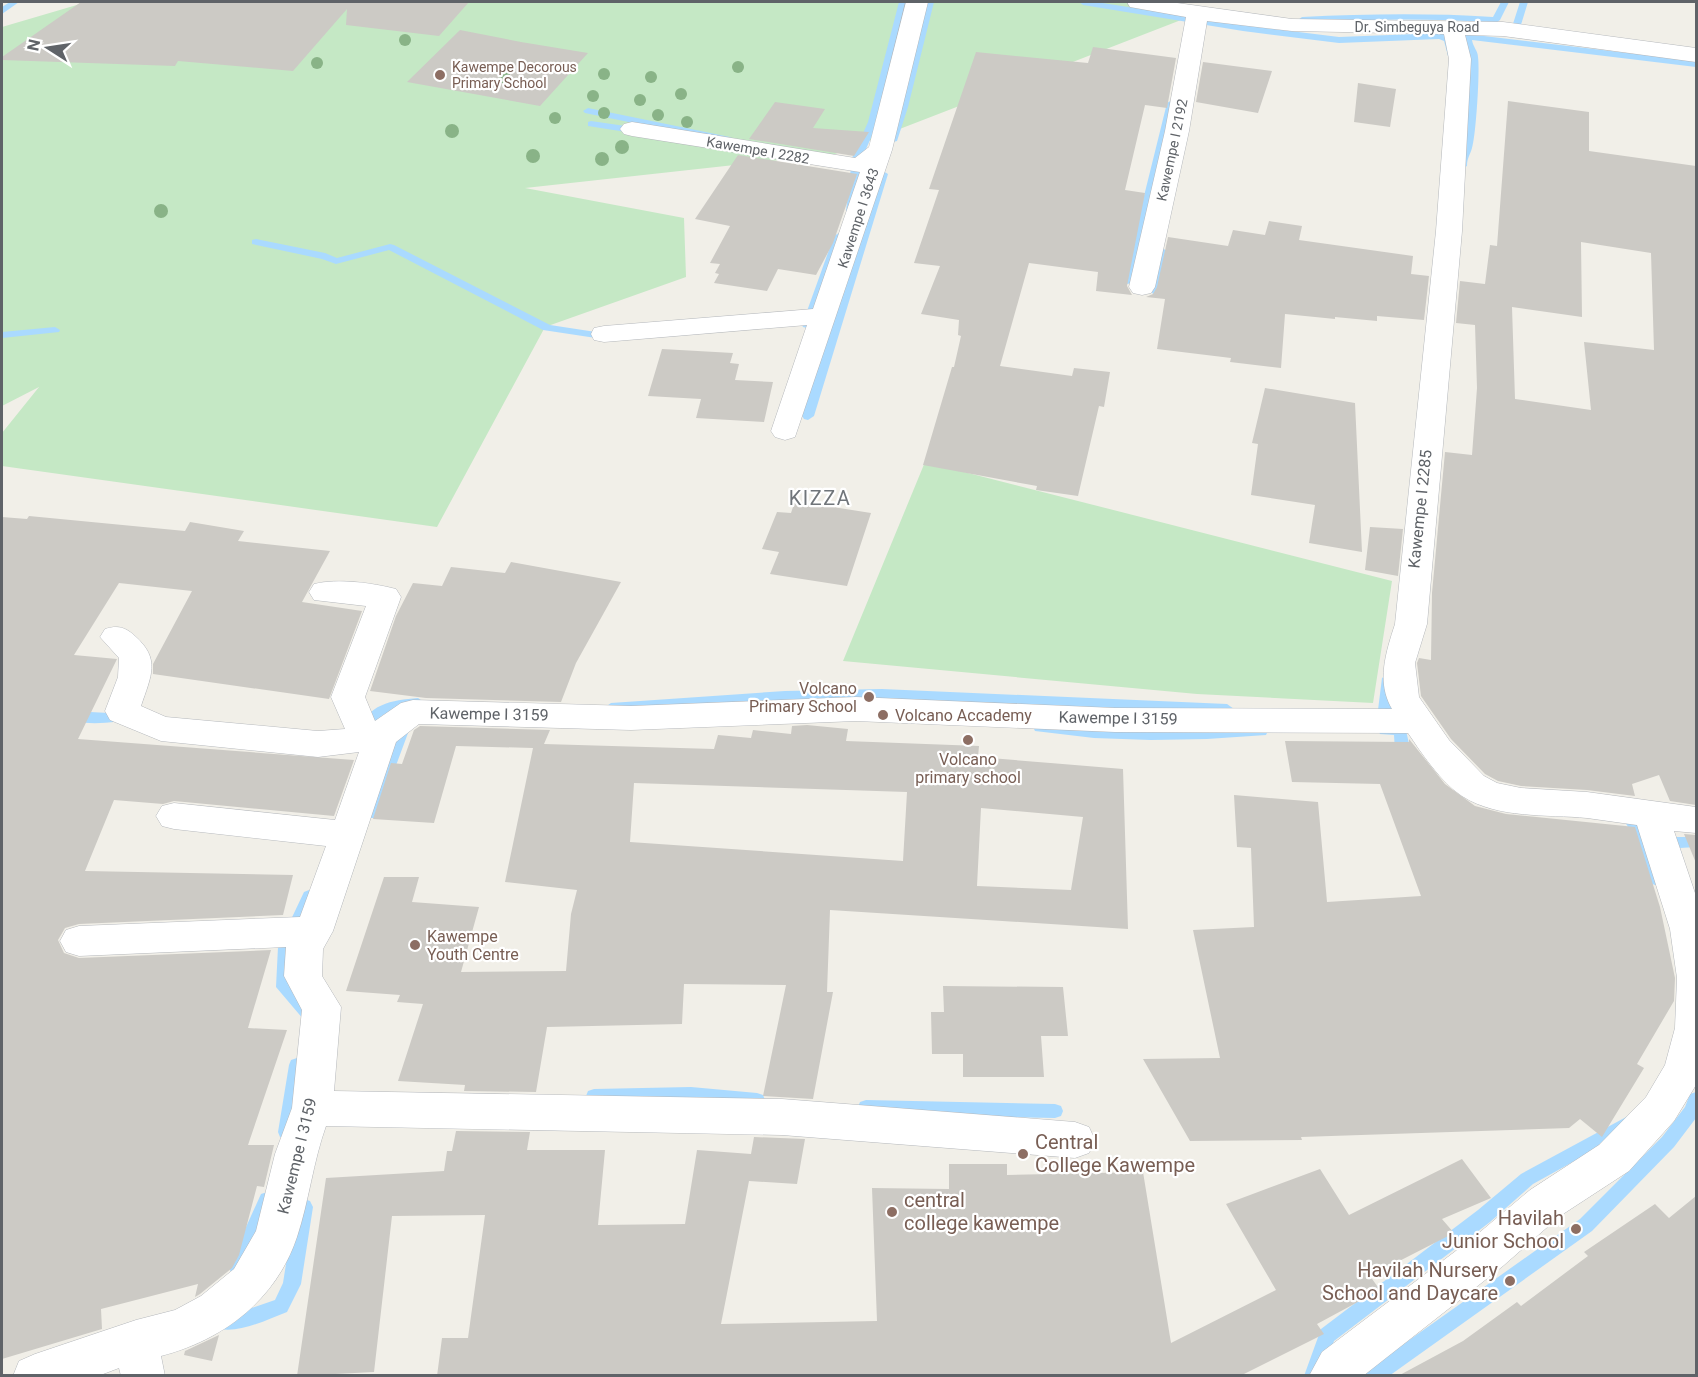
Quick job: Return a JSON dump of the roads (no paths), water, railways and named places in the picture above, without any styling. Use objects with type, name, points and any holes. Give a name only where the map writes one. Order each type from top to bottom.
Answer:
[{"type":"street","name":"Kawempe I 3643","points":[[786,431],[880,150],[917,2]]},
{"type":"street","name":"Dr. Simbeguya Road","points":[[1138,2],[1198,13],[1292,25],[1455,27],[1507,20],[1696,54]]},
{"type":"street","name":"Kawempe I 2192","points":[[1142,287],[1177,131],[1198,13]]},
{"type":"street","name":"Kawempe I 2285","points":[[1455,27],[1454,41],[1460,59],[1449,231],[1411,624],[1399,663],[1403,699],[1437,749],[1472,785],[1488,794],[1521,801],[1587,805],[1696,820]]},
{"type":"street","name":"Kawempe I 2282","points":[[632,129],[851,165],[861,165],[880,150]]},
{"type":"street","points":[[604,334],[824,316]]},
{"type":"street","points":[[116,637],[135,654],[134,677],[122,711],[161,729],[318,744],[373,737],[348,697],[385,597],[325,592]]},
{"type":"street","name":"Kawempe I 3159","points":[[35,1376],[139,1358],[183,1329],[216,1311],[249,1283],[276,1237],[295,1154],[312,1108],[322,1007],[309,990],[303,976],[304,949],[314,931],[348,835],[373,737],[413,712],[631,718],[856,709],[1115,720],[1420,721]]},
{"type":"street","points":[[1331,1376],[1338,1367],[1488,1252],[1545,1203],[1614,1158],[1660,1109],[1684,1070],[1694,1028],[1696,978],[1689,929],[1651,814]]},
{"type":"street","points":[[174,816],[348,835]]},
{"type":"street","points":[[79,941],[314,931]]},
{"type":"street","points":[[312,1108],[782,1117],[1075,1140]]},
{"type":"waterway","points":[[2,11],[15,2]]},
{"type":"waterway","points":[[851,211],[857,158],[873,122],[903,2]]},
{"type":"waterway","points":[[892,141],[930,2]]},
{"type":"waterway","points":[[1083,2],[1243,28],[1339,40],[1441,36],[1448,40],[1451,54]]},
{"type":"waterway","points":[[1302,20],[1354,17],[1454,17],[1496,20],[1505,2]]},
{"type":"waterway","points":[[1524,2],[1515,30],[1525,32]]},
{"type":"waterway","points":[[1462,166],[1462,157],[1467,148],[1474,55],[1468,47],[1467,37],[1696,64]]},
{"type":"waterway","points":[[1128,281],[1172,103]]},
{"type":"waterway","points":[[588,111],[730,140]]},
{"type":"waterway","points":[[591,124],[639,131]]},
{"type":"waterway","points":[[808,416],[883,174]]},
{"type":"waterway","points":[[807,325],[839,236]]},
{"type":"waterway","points":[[256,242],[325,256],[336,261],[390,247],[547,328],[609,337]]},
{"type":"waterway","points":[[1157,293],[1162,251]]},
{"type":"waterway","points":[[2,335],[55,330]]},
{"type":"waterway","points":[[1372,715],[1384,715],[1389,678]]},
{"type":"waterway","points":[[611,708],[785,696],[882,694],[1227,709]]},
{"type":"waterway","points":[[366,733],[368,724],[378,712],[393,706],[418,703]]},
{"type":"waterway","points":[[71,716],[109,718],[127,715]]},
{"type":"waterway","points":[[371,814],[404,725]]},
{"type":"waterway","points":[[1040,727],[1094,733],[1151,735],[1261,731]]},
{"type":"waterway","points":[[1385,730],[1400,730],[1402,751],[1405,757]]},
{"type":"waterway","points":[[1622,813],[1633,822],[1655,879]]},
{"type":"waterway","points":[[1675,854],[1671,843],[1696,842]]},
{"type":"waterway","points":[[309,896],[286,947],[284,987],[310,1015]]},
{"type":"waterway","points":[[286,1132],[297,1065]]},
{"type":"waterway","points":[[594,1096],[691,1094],[757,1100]]},
{"type":"waterway","points":[[1373,1376],[1586,1225],[1668,1142],[1692,1111],[1696,1099]]},
{"type":"waterway","points":[[866,1107],[1055,1111]]},
{"type":"waterway","points":[[1313,1374],[1327,1335],[1484,1216],[1527,1179],[1628,1123]]},
{"type":"waterway","points":[[237,1266],[267,1200]]},
{"type":"waterway","points":[[219,1321],[249,1318],[281,1306],[292,1284],[304,1207]]},
{"type":"place","name":"Kawempe Decorous Primary School","points":[[440,75]]},
{"type":"place","name":"Volcano Primary School","points":[[869,697]]},
{"type":"place","name":"Volcano Accademy","points":[[883,715]]},
{"type":"place","name":"Volcano primary school","points":[[968,740]]},
{"type":"place","name":"Kawempe Youth Centre","points":[[415,945]]},
{"type":"place","name":"Central College Kawempe","points":[[1023,1154]]},
{"type":"place","name":"central college kawempe","points":[[892,1212]]},
{"type":"place","name":"Havilah Junior School","points":[[1576,1229]]},
{"type":"place","name":"Havilah Nursery School and Daycare","points":[[1510,1281]]},
{"type":"district","name":"KIZZA","points":[[820,498]]}]
